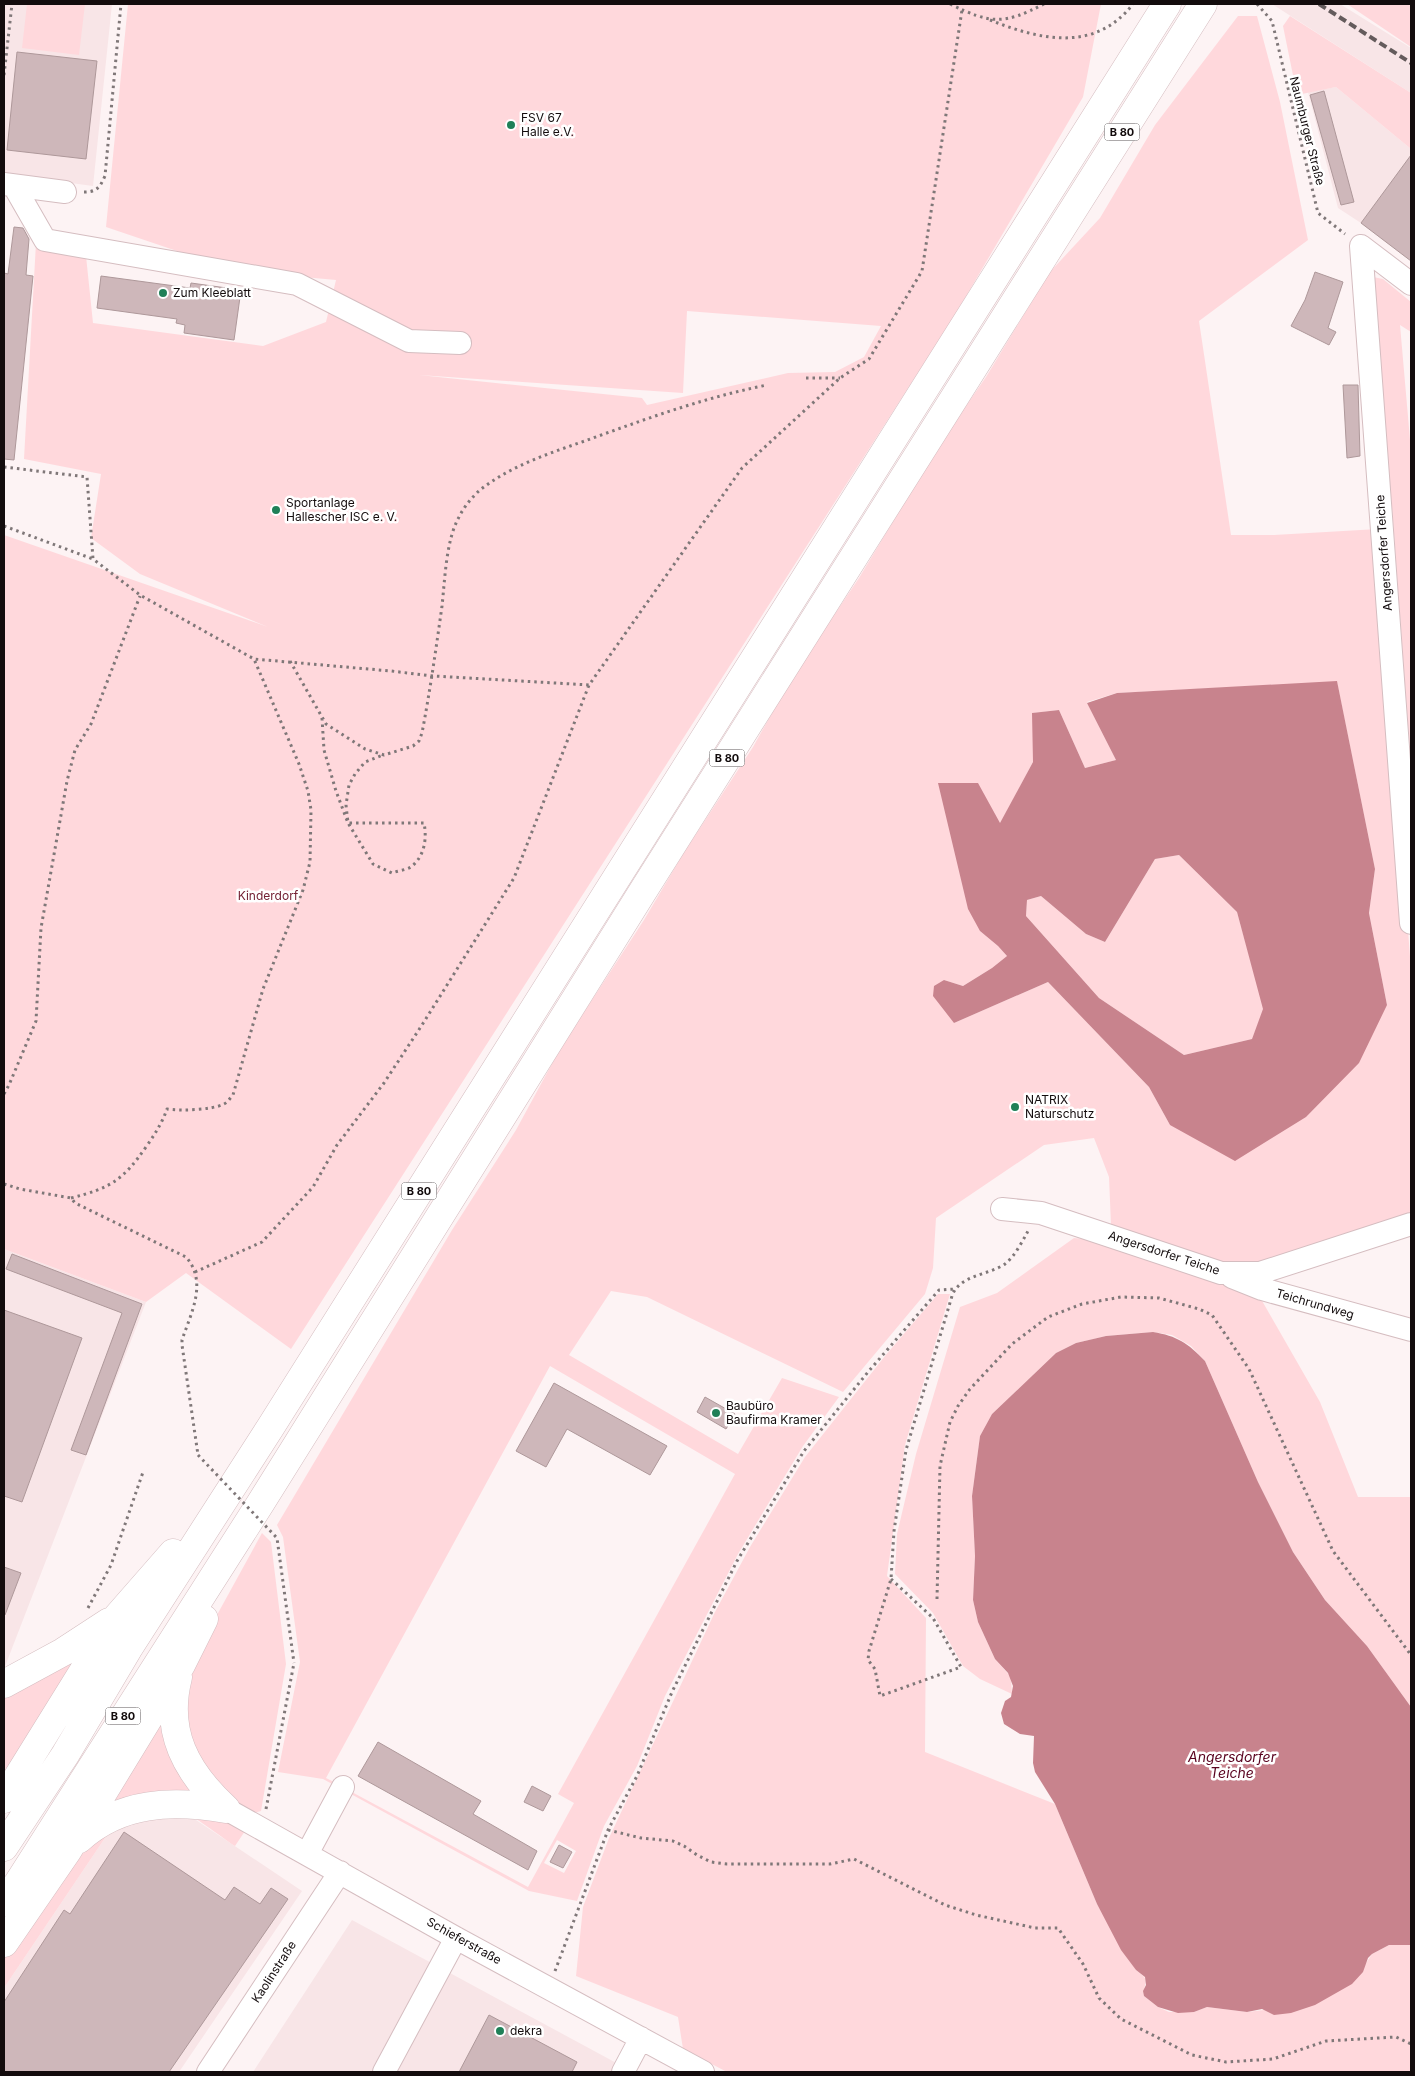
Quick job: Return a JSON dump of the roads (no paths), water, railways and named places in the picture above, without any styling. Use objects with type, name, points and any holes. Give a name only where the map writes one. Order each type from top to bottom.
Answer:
[{"type":"highway","name":"B 80","points":[[4,1847],[65,1755],[128,1649],[1167,4]]},
{"type":"highway","name":"B 80","points":[[4,1902],[18,1883],[243,1530],[643,891],[1203,4]]},
{"type":"highway","points":[[4,1799],[117,1617],[163,1566],[211,1504],[239,1476]]},
{"type":"highway","points":[[4,1943],[68,1850],[181,1665],[216,1595],[243,1530]]},
{"type":"highway","points":[[4,1684],[63,1652],[117,1617]]},
{"type":"highway","points":[[181,1665],[175,1689],[174,1704],[177,1738],[190,1767],[199,1781],[226,1809]]},
{"type":"highway","points":[[68,1850],[86,1833],[103,1822],[136,1808],[176,1803],[226,1809]]},
{"type":"street","points":[[9,185],[65,192]]},
{"type":"street","points":[[9,185],[45,240],[297,284],[409,341],[460,343]]},
{"type":"street","name":"Angersdorfer Teiche","points":[[1411,284],[1361,246],[1411,923]]},
{"type":"street","name":"Angersdorfer Teiche","points":[[1002,1209],[1037,1213],[1221,1273],[1260,1273],[1411,1224]]},
{"type":"street","name":"Teichrundweg","points":[[1221,1273],[1262,1289],[1411,1330]]},
{"type":"street","points":[[307,1854],[343,1787]]},
{"type":"street","name":"Schieferstraße","points":[[226,1809],[456,1938],[703,2072]]},
{"type":"street","name":"Kaolinstraße","points":[[208,2072],[340,1872]]},
{"type":"street","points":[[384,2072],[456,1938]]},
{"type":"street","points":[[623,2072],[641,2038]]},
{"type":"water","points":[[1337,681],[1375,869],[1369,913],[1387,1005],[1359,1063],[1306,1117],[1235,1161],[1170,1125],[1149,1087],[1048,982],[954,1023],[933,996],[934,986],[944,980],[963,986],[1007,956],[980,931],[968,909],[938,783],[978,783],[1000,823],[1033,762],[1032,713],[1059,710],[1085,768],[1116,760],[1087,703],[1117,693]],"holes":[[[1179,855],[1237,912],[1263,1009],[1252,1039],[1184,1055],[1099,998],[1026,916],[1027,900],[1041,896],[1086,934],[1105,942],[1155,859]]]},
{"type":"water","name":"Angersdorfer Teiche","points":[[1153,1332],[1182,1341],[1205,1361],[1258,1482],[1293,1552],[1325,1600],[1367,1646],[1411,1707],[1411,1945],[1389,1945],[1372,1954],[1368,1958],[1363,1972],[1352,1984],[1315,2005],[1291,2013],[1274,2015],[1262,2009],[1247,2012],[1207,2007],[1194,2012],[1178,2013],[1158,2007],[1144,1996],[1145,1977],[1136,1970],[1121,1950],[1097,1904],[1055,1804],[1035,1772],[1033,1763],[1034,1736],[1020,1734],[1004,1724],[1001,1713],[1005,1701],[1011,1697],[1013,1686],[1008,1673],[995,1659],[978,1622],[973,1600],[975,1556],[972,1496],[980,1436],[992,1414],[1056,1353],[1076,1343],[1106,1336]]},
{"type":"railway","points":[[1319,4],[1411,63]]},
{"type":"place","name":"FSV 67 Halle e.V.","points":[[511,125]]},
{"type":"place","name":"Zum Kleeblatt","points":[[163,293]]},
{"type":"place","name":"Sportanlage Hallescher ISC e. V.","points":[[276,510]]},
{"type":"place","name":"NATRIX Naturschutz","points":[[1015,1107]]},
{"type":"place","name":"Baubüro Baufirma Kramer","points":[[716,1413]]},
{"type":"place","name":"dekra","points":[[500,2031]]},
{"type":"park label","name":"Kinderdorf","points":[[268,896]]}]
